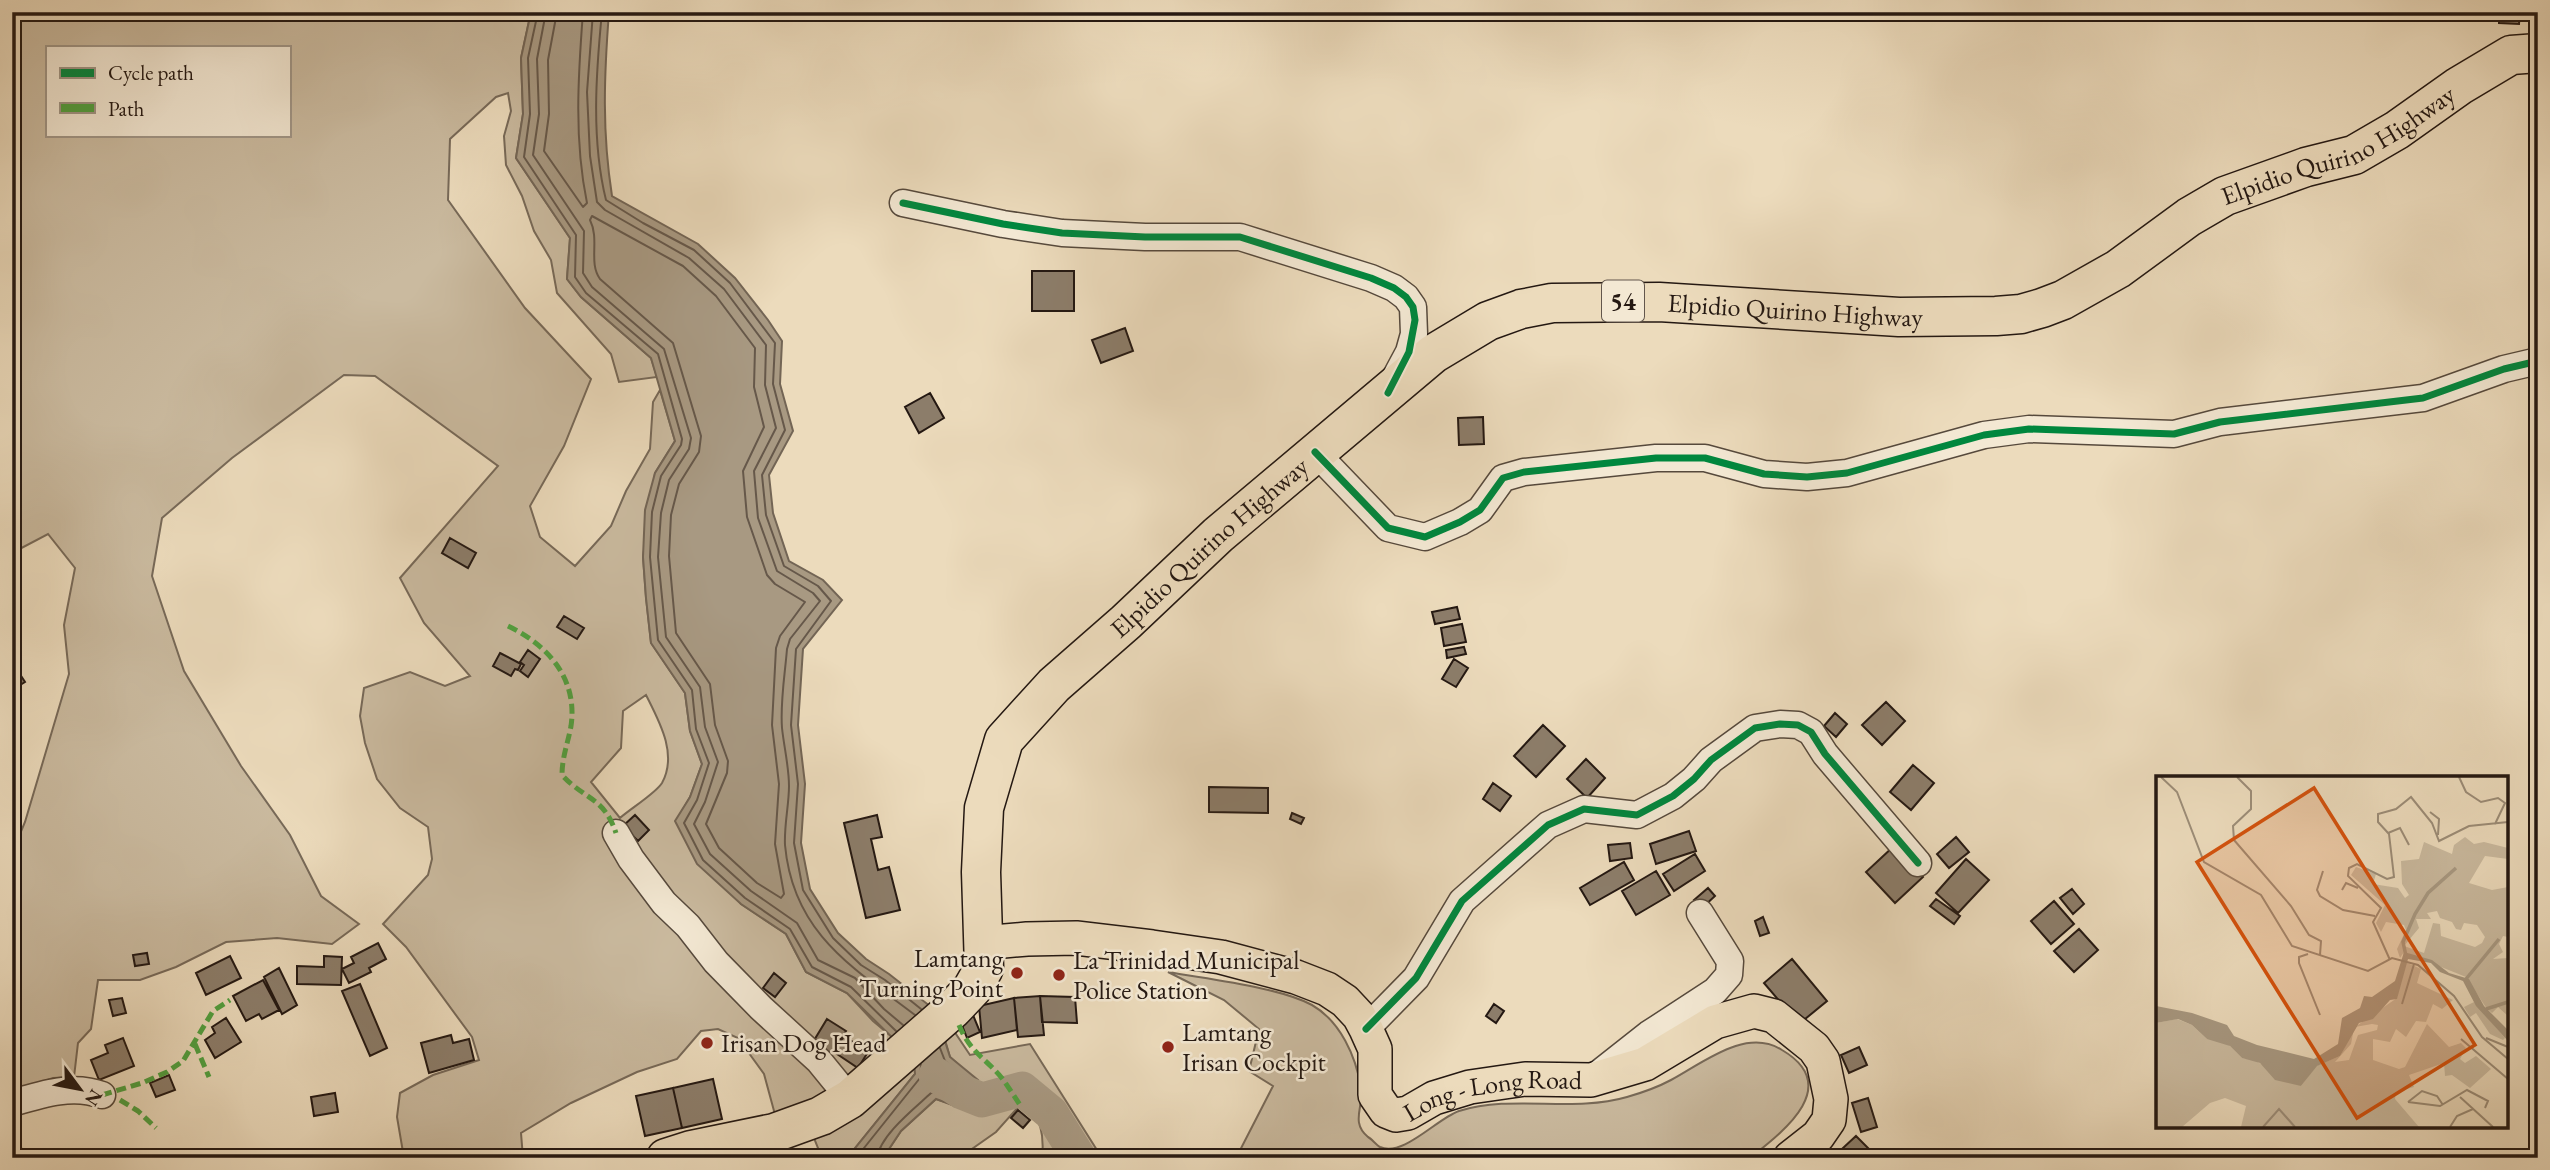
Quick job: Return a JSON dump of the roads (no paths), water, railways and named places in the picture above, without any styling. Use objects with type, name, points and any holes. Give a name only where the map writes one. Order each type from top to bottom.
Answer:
[{"type":"highway","name":"Elpidio Quirino Highway","points":[[666,1158],[796,1126],[821,1116],[850,1099],[942,1019],[972,989],[984,968],[981,872],[984,808],[1004,740],[1054,685],[1126,622],[1218,535],[1433,354],[1464,334],[1488,321],[1521,309],[1552,303],[1659,302],[1899,317],[2021,314],[2063,300],[2118,269],[2189,217],[2225,196],[2306,167],[2354,155],[2511,55],[2538,53]]},
{"type":"main road","name":"Long - Long Road","points":[[982,943],[1076,939],[1221,957],[1296,977],[1326,989],[1345,1001],[1359,1016],[1375,1049],[1375,1096],[1386,1111],[1396,1115],[1408,1113],[1434,1098],[1470,1087],[1525,1079],[1591,1080],[1645,1064],[1715,1022],[1754,1011],[1774,1016],[1814,1048],[1823,1061],[1832,1098],[1829,1120],[1818,1136],[1790,1158]]},
{"type":"street","points":[[903,203],[1062,233],[1145,237],[1240,237],[1371,278],[1406,296],[1413,307],[1415,320],[1409,352],[1388,393]]},
{"type":"street","points":[[1315,452],[1388,528],[1425,537],[1480,510],[1503,478],[1524,472],[1656,458],[1705,458],[1764,474],[1807,477],[1833,474],[1984,435],[2029,429],[2175,434],[2220,422],[2423,398],[2504,369],[2538,361]]},
{"type":"street","points":[[1366,1029],[1416,978],[1462,901],[1548,825],[1584,809],[1637,815],[1673,796],[1694,779],[1711,760],[1755,728],[1798,724],[1811,732],[1825,754],[1917,863]]},
{"type":"street","points":[[616,833],[631,859],[664,903],[761,1008],[819,1061],[850,1099]]},
{"type":"street","points":[[1591,1080],[1649,1034],[1715,991],[1729,975],[1730,961],[1700,913]]},
{"type":"street","points":[[12,1102],[46,1093],[78,1089],[103,1095]]},
{"type":"water","points":[[531,12],[609,12],[605,104],[612,196],[698,244],[735,278],[782,341],[780,384],[793,431],[769,475],[773,513],[789,561],[823,580],[842,600],[803,649],[798,725],[805,784],[801,843],[810,889],[838,933],[866,959],[935,1010],[950,1057],[978,1080],[963,1109],[936,1099],[901,1131],[883,1158],[847,1158],[915,1074],[914,1059],[847,993],[806,972],[786,934],[741,904],[697,864],[675,821],[690,797],[702,764],[690,731],[685,693],[651,643],[643,557],[645,510],[655,473],[675,441],[651,358],[581,297],[567,279],[570,238],[516,158],[523,114],[521,58]]},
{"type":"waterway","points":[[936,1075],[962,1092],[982,1100],[1022,1089],[1051,1113],[1079,1158]]},
{"type":"place","name":"Lamtang Turning Point","points":[[1017,973]]},
{"type":"place","name":"La Trinidad Municipal Police Station","points":[[1059,975]]},
{"type":"place","name":"Irisan Dog Head","points":[[707,1043]]},
{"type":"place","name":"Lamtang Irisan Cockpit","points":[[1168,1047]]}]
